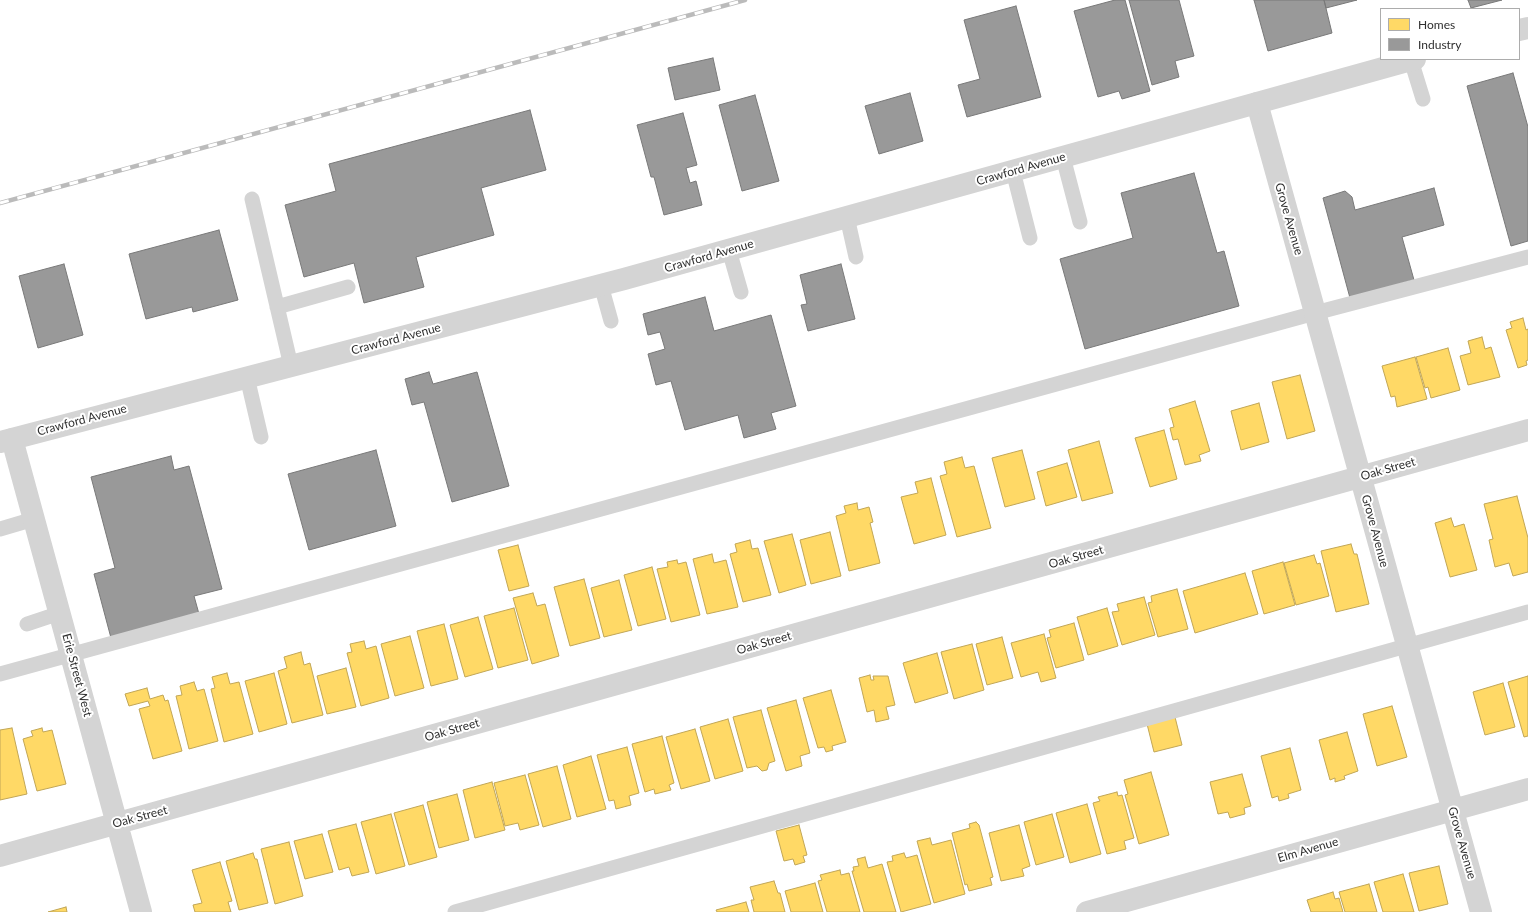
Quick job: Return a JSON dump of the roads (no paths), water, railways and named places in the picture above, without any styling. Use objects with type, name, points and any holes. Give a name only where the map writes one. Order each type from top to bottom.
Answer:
[{"type":"street","name":"Crawford Avenue","points":[[6,440],[601,286],[1413,60]]},
{"type":"street","name":"Grove Avenue","points":[[1257,103],[1481,912]]},
{"type":"street","name":"Oak Street","points":[[0,856],[1528,430]]},
{"type":"street","name":"Erie Street West","points":[[6,440],[34,519],[141,912]]},
{"type":"street","name":"Elm Avenue","points":[[1087,912],[1528,789]]},
{"type":"lane","points":[[1413,60],[1422,99]]},
{"type":"lane","points":[[1063,157],[1080,222]]},
{"type":"lane","points":[[1013,171],[1030,238]]},
{"type":"lane","points":[[252,199],[291,366]]},
{"type":"lane","points":[[848,217],[856,257]]},
{"type":"lane","points":[[729,250],[741,292]]},
{"type":"lane","points":[[0,674],[1315,313],[1528,257]]},
{"type":"lane","points":[[601,286],[611,321]]},
{"type":"lane","points":[[277,307],[348,287]]},
{"type":"lane","points":[[247,378],[261,438]]},
{"type":"lane","points":[[0,529],[34,519]]},
{"type":"lane","points":[[455,912],[1528,612]]},
{"type":"lane","points":[[27,624],[60,614]]},
{"type":"railway","points":[[0,203],[745,0]]}]
